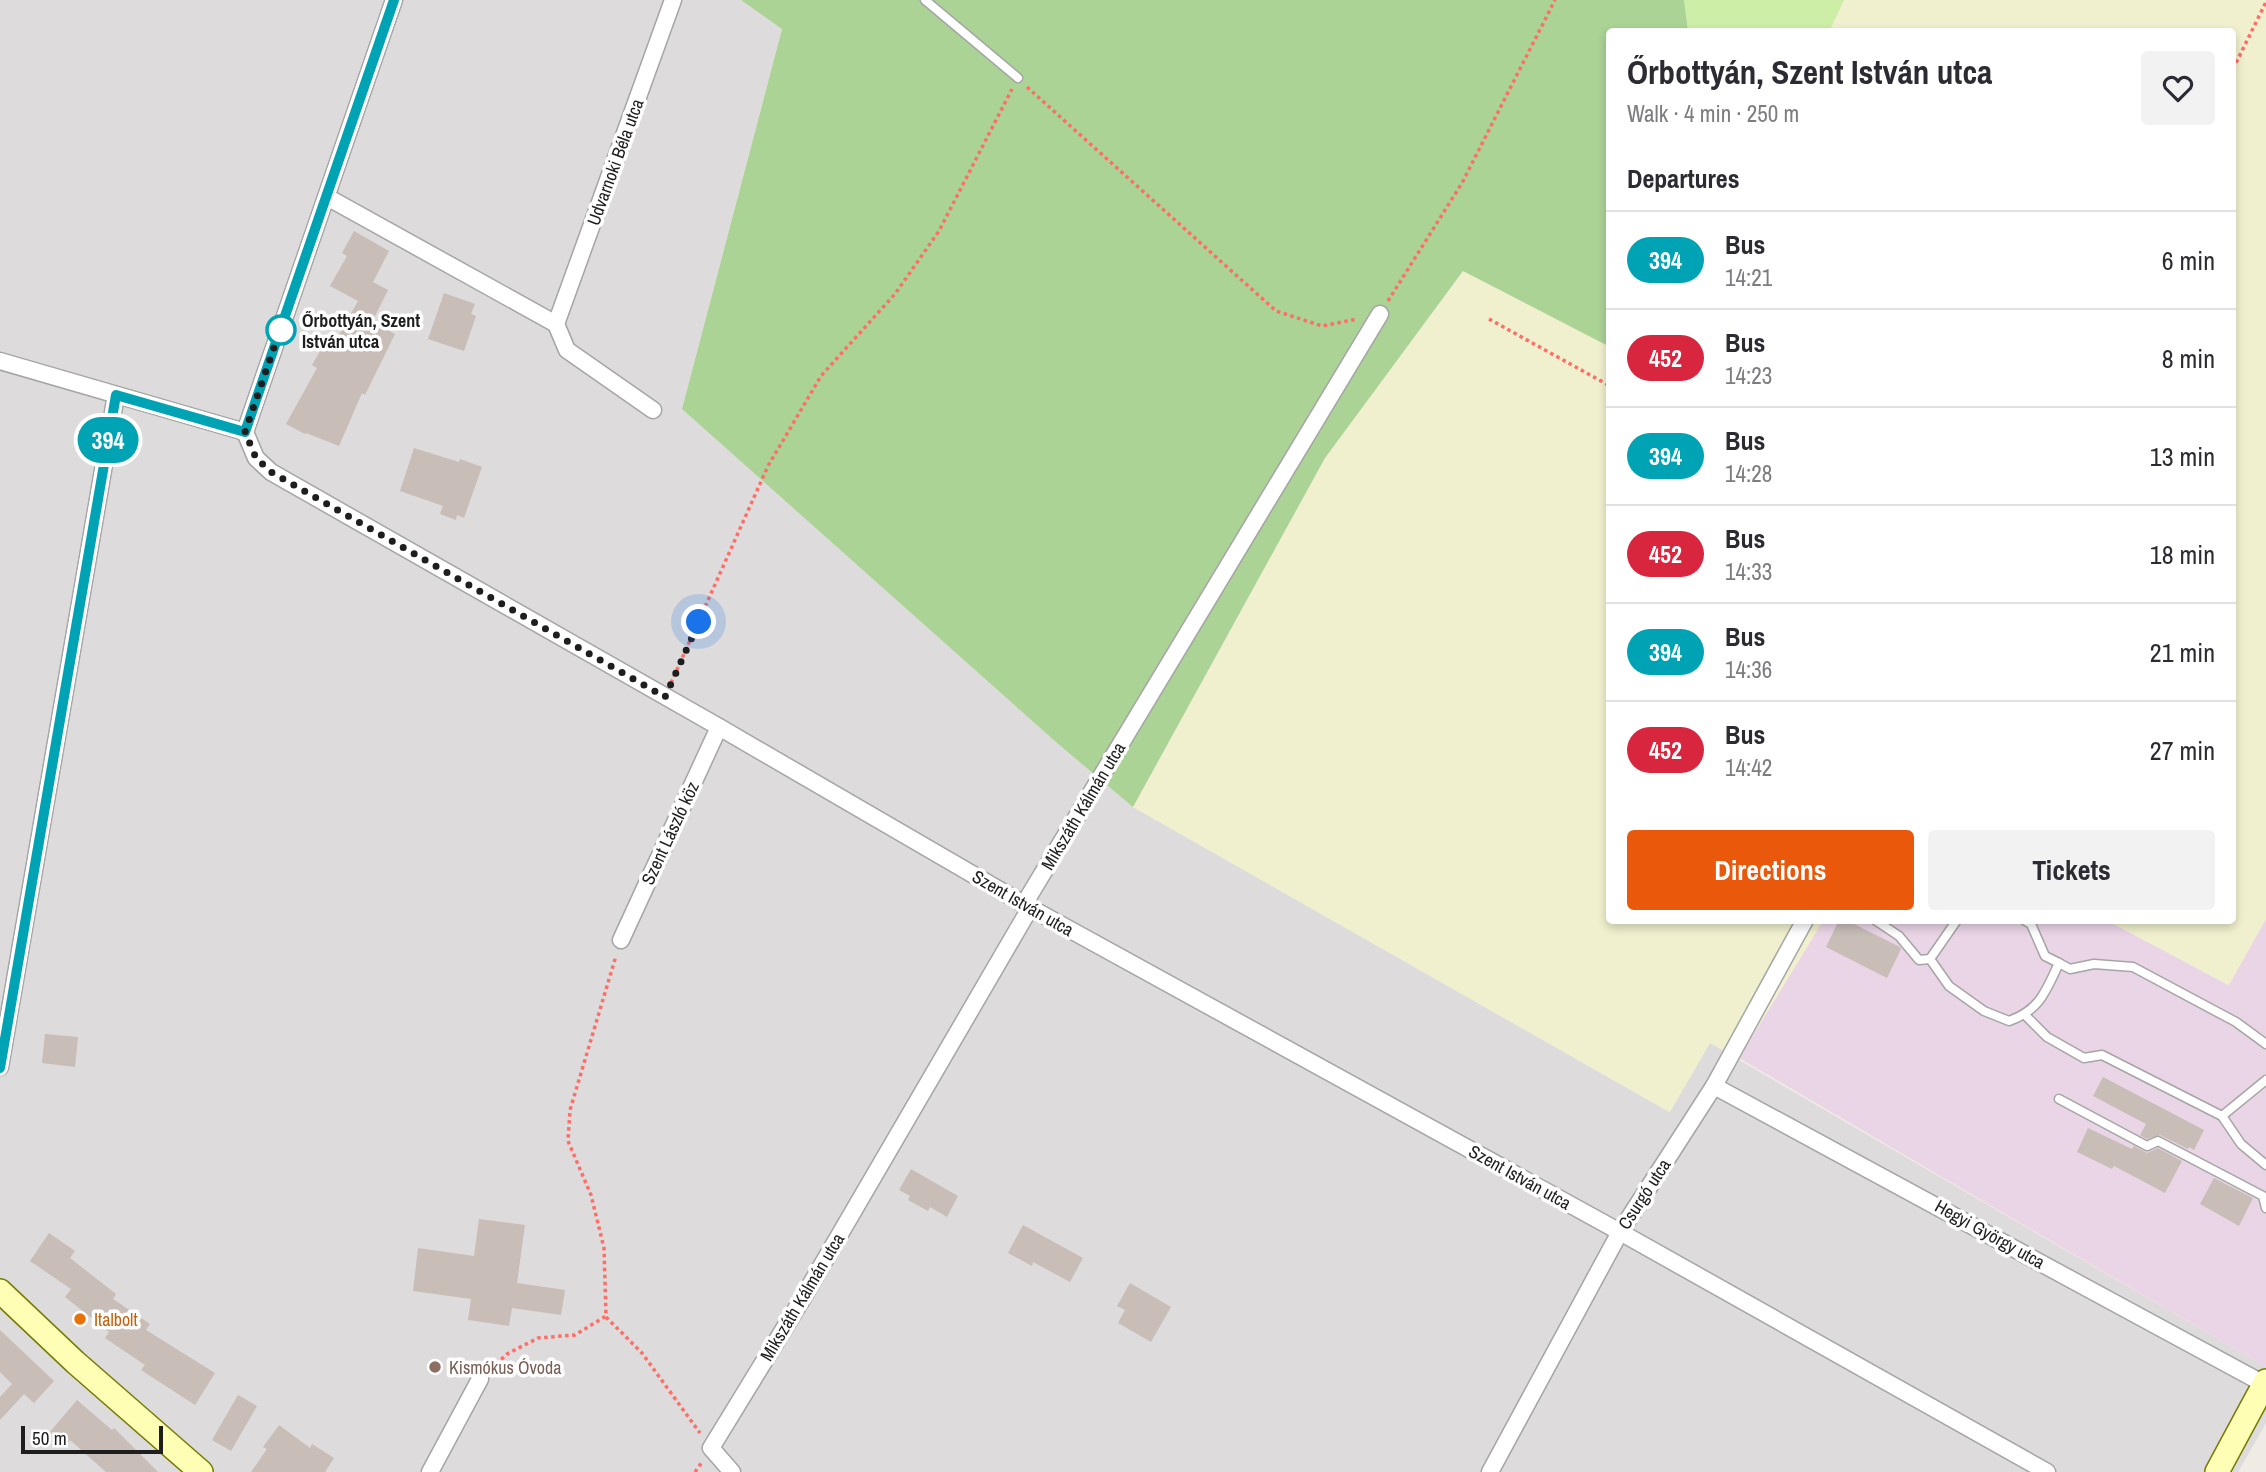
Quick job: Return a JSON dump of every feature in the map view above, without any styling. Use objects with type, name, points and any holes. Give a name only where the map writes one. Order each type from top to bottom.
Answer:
[{"type":"main road","points":[[0,1291],[75,1362],[201,1472]]},
{"type":"main road","points":[[2217,1472],[2265,1382]]},
{"type":"street","points":[[0,361],[245,432],[394,0]]},
{"type":"street","name":"Udvarnoki Béla utca","points":[[556,324],[673,0]]},
{"type":"street","points":[[327,197],[556,324],[567,351],[653,410]]},
{"type":"street","name":"Mikszáth Kálmán utca","points":[[711,1448],[801,1301],[984,988],[1026,915],[1029,897],[1380,314]]},
{"type":"street","points":[[0,1067],[116,395]]},
{"type":"street","name":"Szent István utca","points":[[245,432],[256,458],[271,472],[1027,906],[1620,1232],[2047,1472]]},
{"type":"street","name":"Szent László köz","points":[[621,940],[719,727]]},
{"type":"street","name":"Csurgó utca","points":[[1490,1472],[1620,1232],[1714,1086],[1803,924]]},
{"type":"street","name":"Hegyi György utca","points":[[1714,1086],[2265,1382]]},
{"type":"street","points":[[430,1472],[480,1379]]},
{"type":"street","points":[[711,1448],[732,1472]]},
{"type":"lane","points":[[925,0],[1018,78]]},
{"type":"lane","points":[[1881,924],[1899,936],[1919,960],[1930,959]]},
{"type":"lane","points":[[1930,959],[1954,924]]},
{"type":"lane","points":[[2031,924],[2045,956],[2070,969],[2094,964],[2133,967],[2236,1022],[2266,1044]]},
{"type":"lane","points":[[1930,959],[1949,986],[1984,1011],[2009,1021],[2025,1015],[2042,1000],[2059,963]]},
{"type":"lane","points":[[2025,1015],[2047,1037],[2084,1058],[2102,1055],[2222,1116],[2241,1144],[2266,1165]]},
{"type":"lane","points":[[2222,1116],[2266,1080]]},
{"type":"lane","points":[[2059,1099],[2147,1146],[2158,1141],[2263,1196],[2266,1208]]},
{"type":"path","points":[[665,697],[768,466],[821,376],[895,294],[939,231],[1018,78],[1276,312],[1322,327],[1380,314],[1462,183],[1555,0]]},
{"type":"path","points":[[2236,63],[2266,2]]},
{"type":"path","points":[[1489,318],[1606,384]]},
{"type":"path","points":[[621,940],[570,1110],[568,1141],[591,1195],[604,1248],[606,1316],[642,1353],[711,1448]]},
{"type":"path","points":[[480,1379],[507,1354],[538,1338],[575,1335],[606,1316]]},
{"type":"shaded area","points":[[0,0],[741,0],[782,28],[682,409],[1057,743],[1133,807],[1669,1112],[1710,1043],[2266,1367],[2266,1423],[2238,1472],[0,1472]]},
{"type":"shaded area","points":[[2266,919],[2266,1367],[1739,1058],[1821,924],[2114,924],[2228,985]]},
{"type":"green space","points":[[741,0],[1684,0],[1688,28],[1606,28],[1606,345],[1463,271],[1325,458],[1133,807],[1057,743],[682,409],[782,29]]},
{"type":"green space","points":[[1684,0],[1844,0],[1831,28],[1688,28]]},
{"type":"green space","points":[[1844,0],[2266,0],[2266,919],[2229,985],[2114,924],[2236,924],[2236,28],[1831,28]]},
{"type":"green space","points":[[1463,270],[1606,345],[1606,924],[1821,924],[1739,1058],[1710,1043],[1670,1112],[1133,807],[1325,458]]},
{"type":"building","points":[[354,231],[389,251],[373,282],[388,290],[372,322],[395,334],[365,395],[362,393],[339,446],[286,424],[317,368],[312,365],[323,346],[330,351],[358,301],[330,286],[347,256],[342,253]]},
{"type":"building","points":[[444,293],[475,304],[471,314],[476,316],[464,351],[428,339]]},
{"type":"building","points":[[414,448],[482,467],[464,518],[457,515],[456,520],[440,514],[443,506],[400,491]]},
{"type":"building","points":[[1837,924],[1854,924],[1901,949],[1887,978],[1826,947]]},
{"type":"building","points":[[45,1034],[78,1037],[75,1067],[42,1063]]},
{"type":"building","points":[[2103,1077],[2204,1130],[2194,1150],[2160,1135],[2147,1139],[2140,1135],[2146,1124],[2093,1096]]},
{"type":"building","points":[[2088,1128],[2132,1149],[2134,1146],[2147,1153],[2158,1148],[2182,1161],[2165,1193],[2114,1166],[2112,1169],[2077,1152]]},
{"type":"building","points":[[911,1169],[958,1196],[947,1217],[930,1207],[928,1211],[908,1200],[910,1196],[899,1190]]},
{"type":"building","points":[[2214,1178],[2253,1198],[2239,1226],[2200,1204]]},
{"type":"building","points":[[479,1219],[525,1225],[517,1283],[565,1290],[561,1315],[512,1308],[509,1326],[468,1320],[471,1299],[413,1291],[418,1248],[474,1256]]},
{"type":"building","points":[[1023,1225],[1083,1258],[1070,1282],[1033,1262],[1032,1266],[1008,1253]]},
{"type":"building","points":[[49,1233],[75,1251],[70,1258],[116,1294],[113,1299],[150,1324],[146,1330],[215,1373],[195,1405],[141,1370],[145,1365],[105,1338],[109,1332],[65,1297],[71,1289],[30,1261]]},
{"type":"building","points":[[1130,1283],[1171,1307],[1151,1342],[1118,1323],[1125,1310],[1117,1306]]},
{"type":"building","points":[[0,1330],[54,1381],[34,1403],[24,1394],[0,1420],[0,1397],[12,1384],[0,1372]]},
{"type":"building","points":[[238,1395],[257,1406],[231,1451],[212,1440]]},
{"type":"building","points":[[77,1400],[112,1430],[114,1428],[158,1472],[106,1472],[70,1440],[66,1445],[50,1432]]},
{"type":"building","points":[[279,1425],[310,1448],[312,1444],[334,1458],[325,1472],[251,1472],[267,1449],[263,1447]]},
{"type":"bus line","name":"394","points":[[0,1068],[116,395],[245,432],[394,0]]},
{"type":"place","name":"Őrbottyán, Szent István utca","points":[[281,330]]},
{"type":"place","name":"Italbolt","points":[[80,1319]]},
{"type":"place","name":"Kismókus Óvoda","points":[[435,1367]]},
{"type":"route","points":[[281,330],[281,327],[245,432],[256,458],[271,472],[665,697],[699,622]]}]
